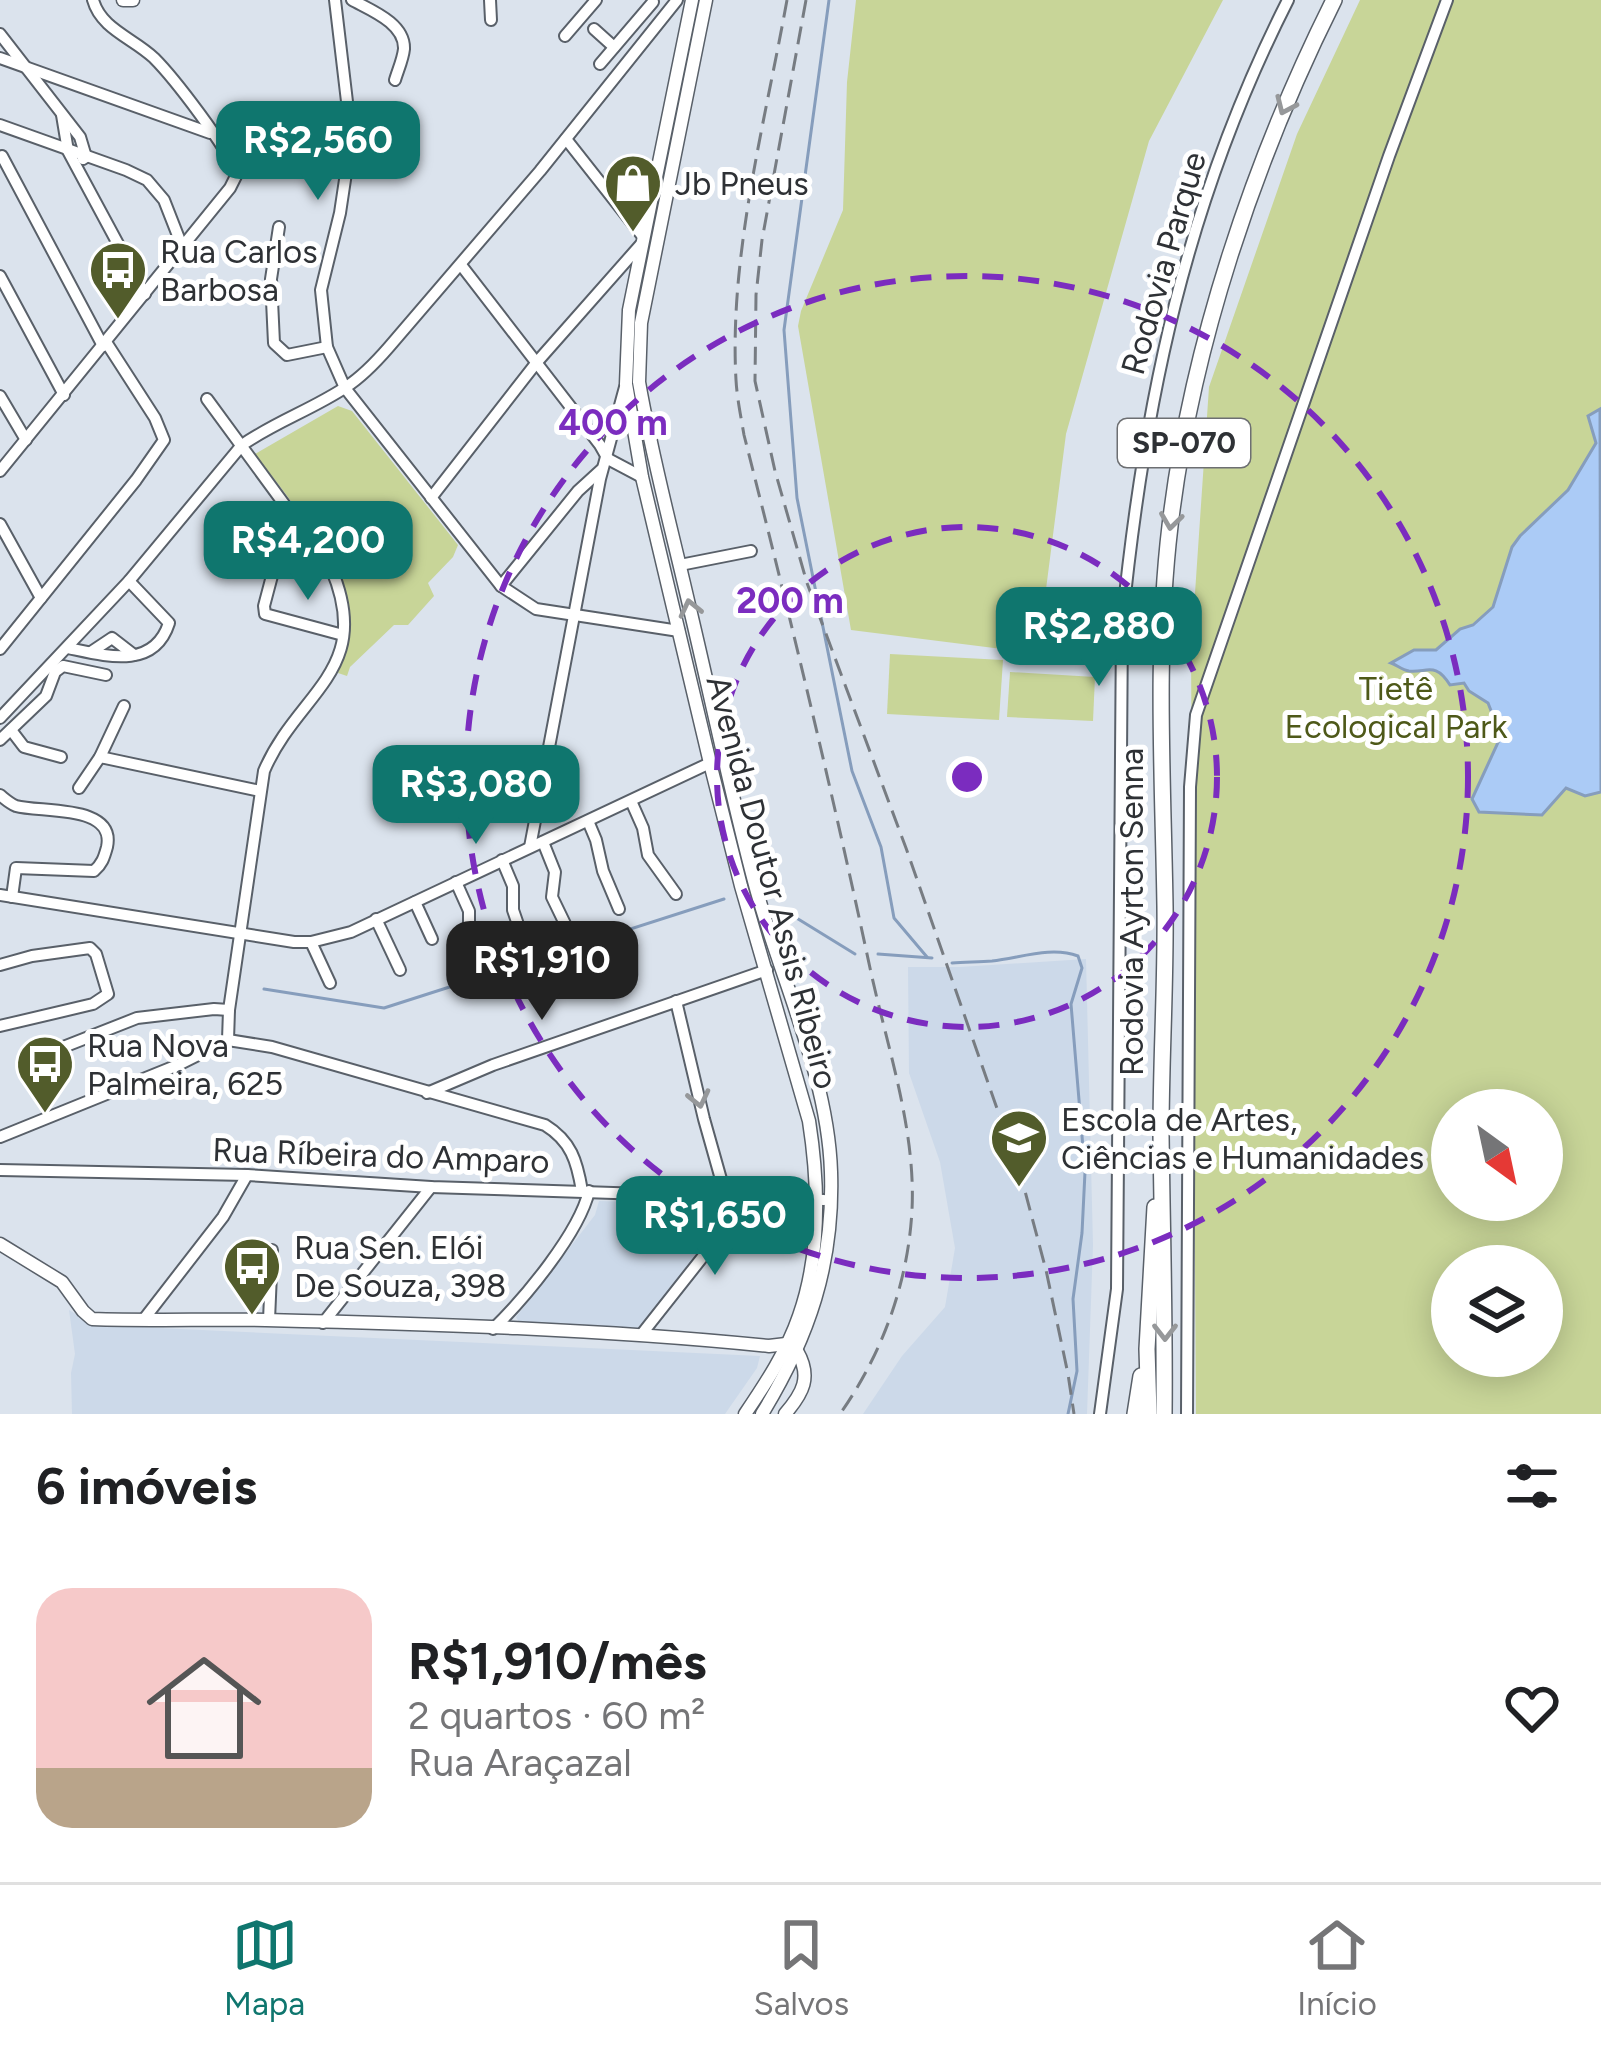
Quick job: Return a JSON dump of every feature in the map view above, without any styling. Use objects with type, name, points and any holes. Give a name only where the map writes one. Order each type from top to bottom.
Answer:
[{"type":"highway","name":"Rodovia Ayrton Senna","points":[[1164,1414],[1165,912],[1160,690],[1170,522],[1195,384],[1227,267],[1264,154],[1334,0]]},
{"type":"highway","name":"Rodovia Ayrton Senna","points":[[1149,1414],[1147,1349],[1161,1131]]},
{"type":"highway","points":[[1135,1414],[1147,1349]]},
{"type":"main road","points":[[123,0],[133,0]]},
{"type":"main road","name":"Avenida Doutor Assis Ribeiro","points":[[692,0],[629,310],[626,383],[642,477],[710,763],[809,1121],[814,1156],[815,1240],[800,1315],[788,1351],[745,1414]]},
{"type":"main road","name":"Avenida Doutor Assis Ribeiro","points":[[706,0],[638,357],[645,419],[755,884],[819,1089],[831,1168],[821,1283],[762,1414]]},
{"type":"main road","points":[[0,1244],[62,1282],[92,1319],[269,1320],[641,1335],[769,1346],[803,1362],[802,1392],[785,1414]]},
{"type":"street","points":[[0,471],[237,174],[157,61],[103,20],[93,0]]},
{"type":"street","points":[[335,0],[349,153],[321,290],[327,346],[345,388],[501,586],[536,609],[680,632]]},
{"type":"street","points":[[352,0],[399,31],[404,49],[395,80]]},
{"type":"street","points":[[381,16],[388,0]]},
{"type":"street","points":[[490,0],[491,20]]},
{"type":"street","points":[[565,36],[596,0]]},
{"type":"street","points":[[629,0],[643,13]]},
{"type":"street","points":[[0,718],[129,581],[242,445],[364,374],[461,265],[676,0]]},
{"type":"street","name":"Rodovia Parque","points":[[1100,1414],[1117,1289],[1122,624],[1132,520],[1164,342],[1190,241],[1239,108],[1288,0]]},
{"type":"street","points":[[1187,1414],[1190,788],[1196,715],[1447,0]]},
{"type":"street","points":[[600,64],[653,2]]},
{"type":"street","points":[[652,33],[677,15],[688,17]]},
{"type":"street","points":[[594,29],[614,47]]},
{"type":"street","points":[[0,34],[63,118],[145,294]]},
{"type":"street","points":[[0,58],[213,134]]},
{"type":"street","points":[[45,141],[59,130],[63,118]]},
{"type":"street","points":[[0,125],[45,141],[72,142]]},
{"type":"street","points":[[0,649],[164,440],[1,158],[20,133]]},
{"type":"street","points":[[431,498],[537,362],[644,240],[566,139]]},
{"type":"street","points":[[81,161],[126,170],[147,180],[164,200],[182,247]]},
{"type":"street","points":[[279,227],[271,280],[274,343],[287,355],[327,346]]},
{"type":"street","points":[[461,265],[537,362],[606,463],[642,477]]},
{"type":"street","points":[[0,276],[64,395]]},
{"type":"street","points":[[530,847],[572,616],[626,383]]},
{"type":"street","points":[[0,396],[26,440]]},
{"type":"street","points":[[208,399],[331,568],[340,589],[343,635],[332,674],[274,749],[264,771],[228,1040]]},
{"type":"street","points":[[501,586],[606,463]]},
{"type":"street","points":[[0,524],[41,598]]},
{"type":"street","points":[[680,565],[751,551]]},
{"type":"street","points":[[273,572],[266,614],[343,635]]},
{"type":"street","points":[[68,648],[90,653],[112,638],[136,657],[150,651],[169,623],[129,581]]},
{"type":"street","points":[[0,740],[46,696],[55,672],[63,666],[106,676]]},
{"type":"street","points":[[79,788],[124,706]]},
{"type":"street","points":[[10,730],[24,747],[61,757]]},
{"type":"street","points":[[100,757],[260,790]]},
{"type":"street","points":[[0,795],[18,807],[67,811],[94,820],[109,835],[103,862],[94,871],[16,868],[6,896],[311,942],[351,932],[710,763]]},
{"type":"street","points":[[631,801],[648,855],[676,894]]},
{"type":"street","points":[[588,821],[619,909]]},
{"type":"street","points":[[543,842],[555,872],[552,897],[567,928]]},
{"type":"street","points":[[502,860],[513,886],[513,910],[523,939]]},
{"type":"street","points":[[456,882],[478,951]]},
{"type":"street","points":[[415,902],[432,939]]},
{"type":"street","points":[[376,919],[400,970]]},
{"type":"street","points":[[311,942],[330,982]]},
{"type":"street","points":[[0,961],[89,948],[97,954],[108,994],[93,1004],[0,1026]]},
{"type":"street","points":[[428,1093],[478,1070],[766,970]]},
{"type":"street","points":[[641,1335],[718,1237],[725,1220],[726,1197],[676,1001]]},
{"type":"street","points":[[43,1055],[123,1021],[230,1010]]},
{"type":"street","points":[[0,1137],[228,1040],[272,1047],[527,1118],[568,1143],[586,1191],[585,1208],[514,1308],[493,1329]]},
{"type":"street","name":"Rua Ríbeira do Amparo","points":[[0,1170],[247,1175],[431,1187],[831,1200]]},
{"type":"street","points":[[144,1318],[223,1217],[247,1175]]},
{"type":"street","points":[[323,1323],[431,1187]]},
{"type":"street","points":[[269,1320],[272,1250]]},
{"type":"street","points":[[509,1330],[514,1308]]},
{"type":"shaded area","name":"Escola de Artes, Ciências e Humanidades","points":[[1086,959],[1093,1245],[1087,1414],[863,1414],[902,1356],[945,1307],[955,1248],[940,1162],[909,1073],[908,967]]},
{"type":"shaded area","points":[[599,1201],[719,1204],[722,1208],[713,1238],[637,1330],[520,1324],[516,1317],[595,1215]]},
{"type":"shaded area","points":[[69,1310],[94,1325],[760,1356],[757,1368],[725,1414],[72,1414],[75,1354]]},
{"type":"green space","points":[[856,0],[1223,0],[1149,141],[1066,434],[1045,597],[1043,654],[851,630],[798,326],[843,210],[847,82]]},
{"type":"green space","name":"Tietê Ecological Park","points":[[1360,0],[1601,0],[1601,1414],[1196,1414],[1191,652],[1209,387],[1297,134]]},
{"type":"green space","points":[[338,406],[352,411],[458,545],[428,583],[434,596],[408,625],[394,625],[350,667],[347,676],[338,673],[348,617],[337,576],[312,532],[255,454]]},
{"type":"green space","points":[[890,654],[1003,660],[999,720],[887,714]]},
{"type":"green space","points":[[1010,672],[1095,677],[1093,721],[1007,717]]},
{"type":"water","points":[[1600,409],[1601,792],[1585,796],[1566,788],[1542,815],[1479,812],[1472,799],[1501,736],[1488,703],[1464,683],[1450,685],[1435,671],[1409,671],[1391,663],[1414,650],[1436,650],[1493,607],[1512,547],[1568,490],[1596,443],[1588,416]]},
{"type":"waterway","points":[[829,0],[784,330],[797,498],[852,771],[881,847],[894,918],[927,957]]},
{"type":"waterway","points":[[264,989],[384,1008],[724,899]]},
{"type":"waterway","points":[[790,914],[855,954]]},
{"type":"waterway","points":[[952,963],[1057,952],[1078,956],[1082,968],[1071,1004],[1085,1172],[1073,1299],[1077,1371],[1068,1414]]},
{"type":"waterway","points":[[878,954],[932,958]]},
{"type":"railway","points":[[787,0],[743,237],[735,333],[737,387],[744,435],[899,1088],[912,1180],[909,1238],[899,1291],[880,1343],[840,1414]]},
{"type":"railway","points":[[806,0],[762,240],[755,381],[807,583],[1022,1180],[1046,1270],[1074,1414]]},
{"type":"place","name":"Jb Pneus","points":[[633,234]]},
{"type":"place","name":"Rua Carlos Barbosa","points":[[118,321]]},
{"type":"place","name":"Rua Nova Palmeira, 625","points":[[45,1115]]},
{"type":"place","name":"Escola de Artes, Ciências e Humanidades","points":[[1019,1189]]},
{"type":"place","name":"Rua Sen. Elói De Souza, 398","points":[[252,1317]]}]
